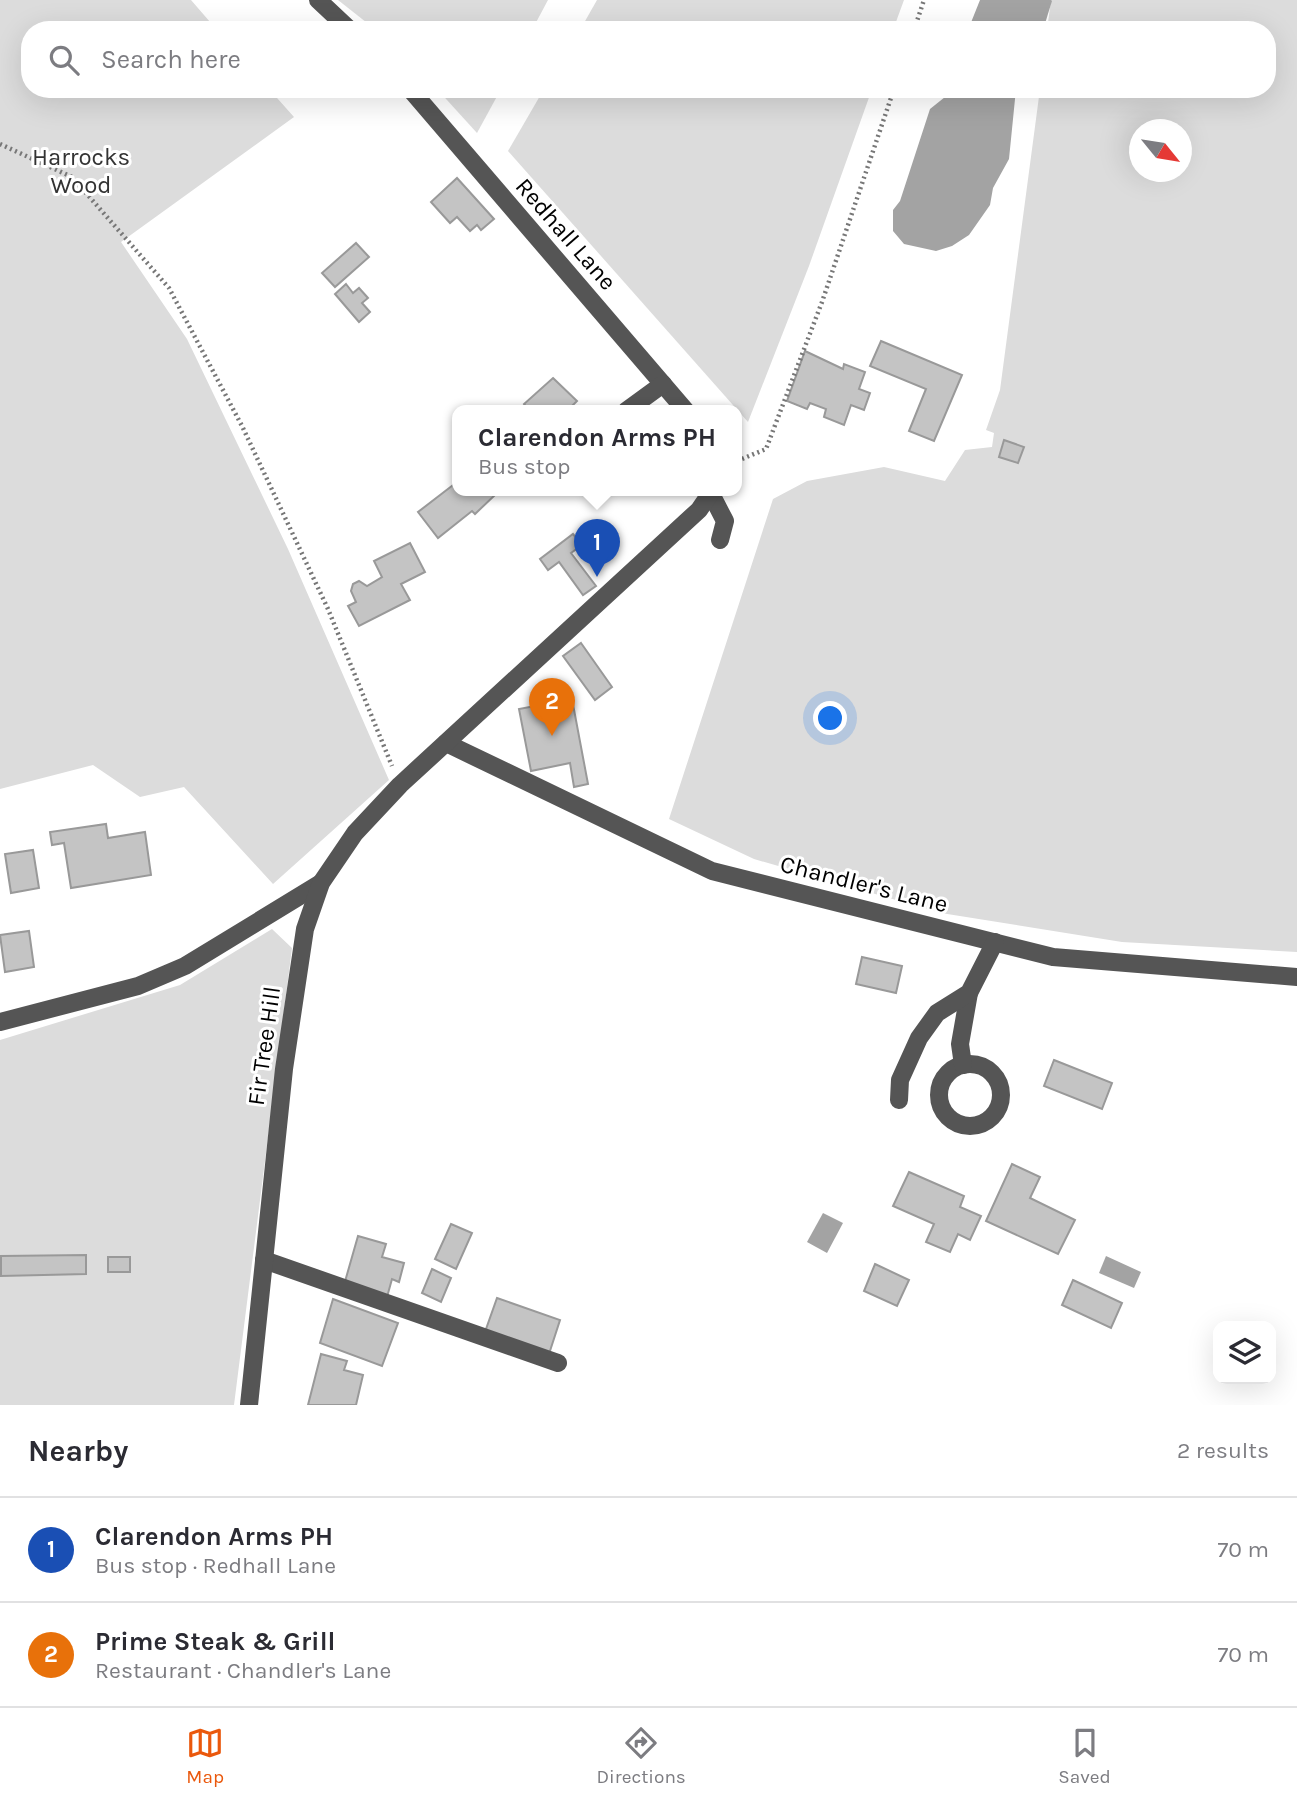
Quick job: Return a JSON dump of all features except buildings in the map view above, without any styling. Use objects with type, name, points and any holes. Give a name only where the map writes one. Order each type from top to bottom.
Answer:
[{"type":"street","points":[[318,0],[340,21]]},
{"type":"street","name":"Redhall Lane","points":[[418,98],[681,405]]},
{"type":"street","points":[[634,405],[663,384]]},
{"type":"street","points":[[446,743],[699,510],[710,496]]},
{"type":"street","points":[[713,496],[725,521],[720,540]]},
{"type":"street","name":"Fir Tree Hill","points":[[249,1405],[295,993],[305,929],[321,883],[355,833],[400,785],[446,743]]},
{"type":"street","name":"Chandler's Lane","points":[[446,743],[712,871],[1054,957],[1297,977]]},
{"type":"street","points":[[0,1022],[138,986],[185,966],[321,883]]},
{"type":"street","points":[[962,1065],[960,1044],[969,993],[995,942]]},
{"type":"street","points":[[899,1100],[900,1080],[919,1038],[937,1013],[969,993]]},
{"type":"street","points":[[264,1260],[558,1363]]},
{"type":"path","points":[[917,21],[924,0]]},
{"type":"path","points":[[742,459],[766,449],[822,302],[891,98]]},
{"type":"path","points":[[0,144],[72,177],[169,288],[242,426],[328,608],[400,785]]},
{"type":"green space","name":"Harrocks Wood","points":[[0,0],[191,0],[209,21],[21,21],[21,98],[277,98],[294,117],[121,242],[187,339],[288,549],[389,780],[273,884],[184,787],[140,797],[93,765],[0,789]]},
{"type":"green space","points":[[338,0],[548,0],[537,21],[365,21]]},
{"type":"green space","points":[[597,0],[904,0],[896,21],[585,21]]},
{"type":"green space","points":[[1051,0],[1297,0],[1297,952],[1122,942],[941,913],[754,859],[669,819],[773,499],[807,481],[884,467],[945,481],[965,450],[992,447],[994,433],[986,430],[1000,390],[1039,98],[1276,98],[1276,21],[1048,21]]},
{"type":"green space","points":[[445,98],[496,98],[477,133]]},
{"type":"green space","points":[[539,98],[869,98],[809,266],[748,422],[742,415],[742,405],[733,405],[508,151]]},
{"type":"green space","points":[[272,929],[292,948],[234,1405],[0,1405],[0,1040],[180,985]]},
{"type":"shaded area","points":[[980,0],[1052,1],[1046,21],[972,21]]},
{"type":"shaded area","points":[[944,98],[1015,98],[1009,159],[993,188],[990,205],[969,235],[952,246],[936,251],[904,244],[893,231],[893,210],[900,201],[930,109]]},
{"type":"shaded area","points":[[823,1213],[843,1223],[827,1253],[807,1242]]},
{"type":"shaded area","points":[[1106,1256],[1141,1272],[1134,1288],[1099,1273]]},
{"type":"place","name":"Clarendon Arms PH","points":[[597,577]]},
{"type":"place","name":"Prime Steak & Grill","points":[[552,736]]}]
